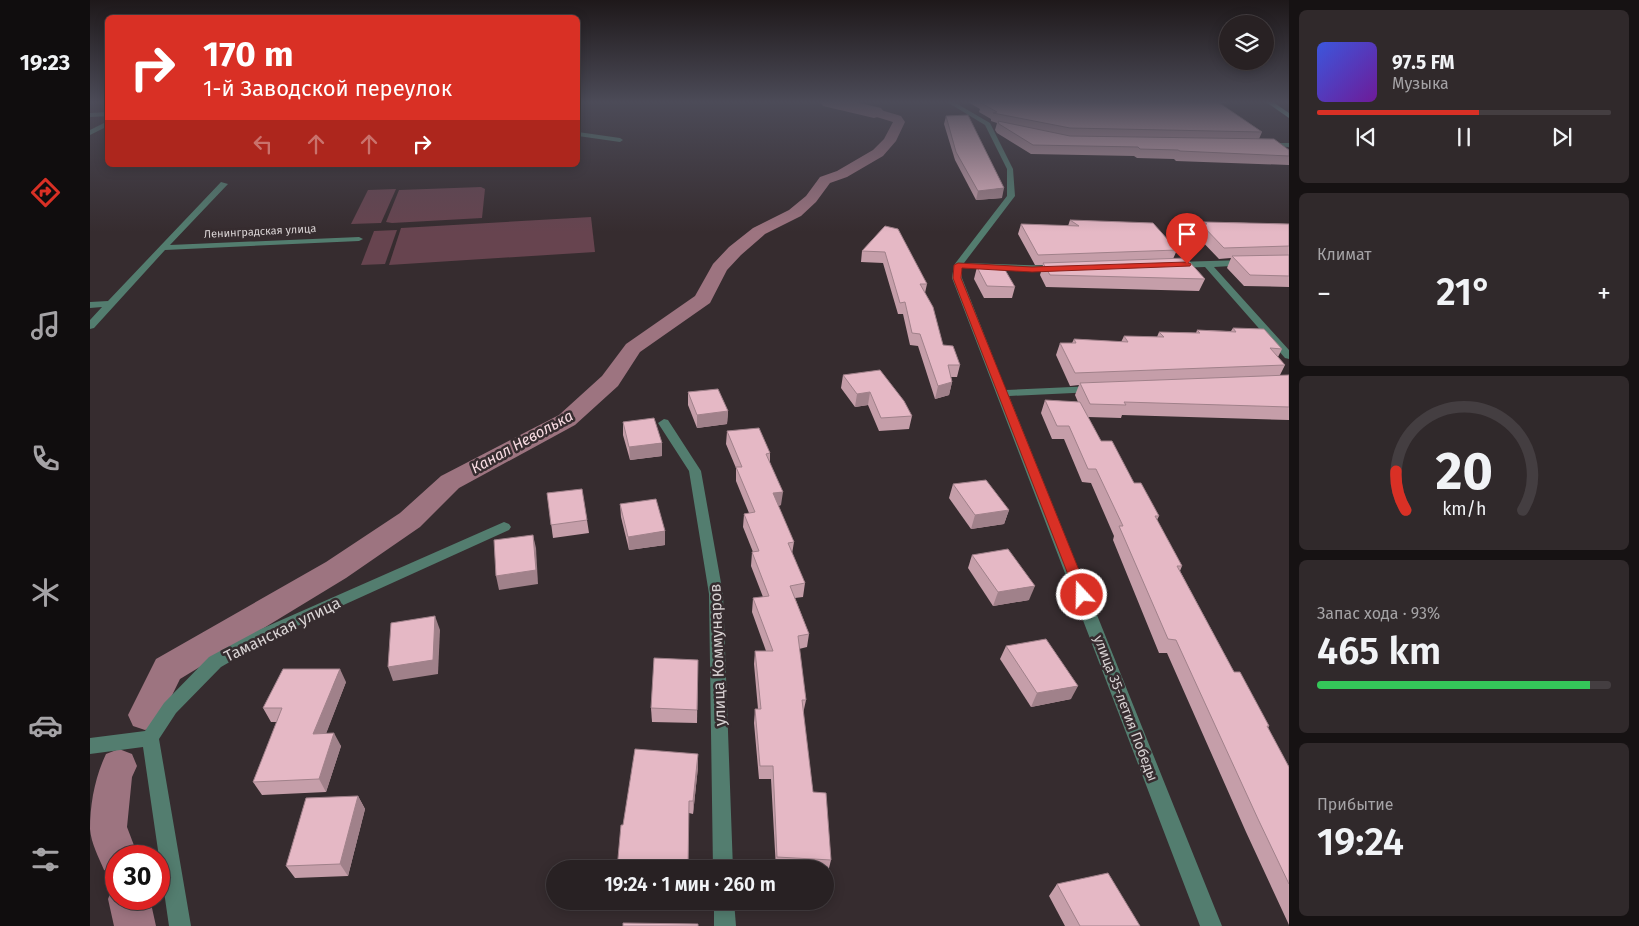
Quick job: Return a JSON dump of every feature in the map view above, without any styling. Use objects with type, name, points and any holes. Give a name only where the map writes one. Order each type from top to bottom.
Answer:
[{"type":"street","points":[[958,265],[1011,196],[1010,169],[1000,145]]},
{"type":"street","points":[[1266,145],[1289,146]]},
{"type":"street","name":"Ленинградская улица","points":[[90,326],[224,184]]},
{"type":"street","name":"Ленинградская улица","points":[[163,248],[359,239]]},
{"type":"street","points":[[1168,265],[1252,262]]},
{"type":"street","points":[[1207,264],[1289,356]]},
{"type":"street","points":[[958,265],[1032,270],[1071,268]]},
{"type":"street","name":"улица 35-летия Победы","points":[[958,265],[957,278],[1004,393],[1211,926]]},
{"type":"street","points":[[90,305],[112,304]]},
{"type":"street","points":[[1004,393],[1102,389]]},
{"type":"street","name":"улица Коммунаров","points":[[664,423],[696,471],[716,594],[723,860]]},
{"type":"street","name":"Таманская улица","points":[[150,738],[170,708],[215,662],[267,633],[504,527]]},
{"type":"street","points":[[90,746],[150,738],[180,926]]},
{"type":"street","points":[[724,910],[725,926]]},
{"type":"shaded area","points":[[481,187],[485,189],[482,218],[386,222],[399,190]]},
{"type":"shaded area","points":[[396,189],[381,223],[351,224],[368,190]]},
{"type":"shaded area","points":[[591,217],[595,252],[389,265],[401,228]]},
{"type":"shaded area","points":[[397,230],[385,264],[361,265],[374,231]]},
{"type":"building","points":[[954,145],[983,145],[1004,188],[978,191]]},
{"type":"building","points":[[1044,145],[1282,145],[1289,150],[1289,156],[1140,149],[1138,147]]},
{"type":"building","points":[[1070,220],[1153,223],[1177,250],[1038,255],[1021,224],[1079,226]]},
{"type":"building","points":[[1204,222],[1289,224],[1289,246],[1224,248],[1201,224],[1207,224]]},
{"type":"building","points":[[885,226],[898,229],[927,284],[920,284],[933,307],[943,345],[953,346],[960,365],[948,365],[952,382],[938,386],[920,334],[912,333],[905,302],[900,303],[885,252],[862,251]]},
{"type":"building","points":[[1289,255],[1289,276],[1250,275],[1232,256]]},
{"type":"building","points":[[1186,258],[1205,279],[1050,275],[1043,263]]},
{"type":"building","points":[[977,267],[1004,268],[1015,287],[987,286]]},
{"type":"building","points":[[1233,328],[1264,329],[1282,349],[1270,348],[1285,365],[1075,373],[1060,343],[1076,343],[1074,339],[1128,342],[1124,336],[1164,337],[1159,332],[1200,333],[1197,330],[1236,332]]},
{"type":"building","points":[[880,370],[904,401],[912,416],[881,418],[870,392],[857,394],[843,375]]},
{"type":"building","points":[[1289,375],[1289,407],[1124,402],[1126,405],[1090,404],[1080,383]]},
{"type":"building","points":[[718,389],[728,411],[697,415],[688,392]]},
{"type":"building","points":[[1045,400],[1080,402],[1101,441],[1112,441],[1134,483],[1141,483],[1159,516],[1155,516],[1182,566],[1177,566],[1234,672],[1240,672],[1269,726],[1267,726],[1289,767],[1289,884],[1176,640],[1168,639],[1119,526],[1123,526],[1096,469],[1088,469],[1069,426],[1057,426]]},
{"type":"building","points":[[654,418],[662,443],[629,447],[623,422]]},
{"type":"building","points":[[759,428],[770,453],[766,454],[783,492],[773,493],[794,542],[788,543],[805,583],[790,586],[809,634],[798,636],[806,700],[802,700],[813,792],[826,793],[831,860],[777,857],[773,766],[760,766],[755,709],[761,709],[755,651],[773,651],[753,598],[769,596],[752,552],[759,551],[744,514],[755,512],[736,467],[742,467],[727,431]]},
{"type":"building","points":[[986,480],[1009,510],[975,515],[953,484]]},
{"type":"building","points":[[582,489],[587,520],[551,525],[547,493]]},
{"type":"building","points":[[656,499],[665,531],[628,537],[620,504]]},
{"type":"building","points":[[533,535],[536,570],[496,576],[494,540]]},
{"type":"building","points":[[1008,549],[1035,586],[998,592],[972,555]]},
{"type":"building","points":[[435,616],[433,660],[388,667],[391,623]]},
{"type":"building","points":[[1046,639],[1078,686],[1037,693],[1006,646]]},
{"type":"building","points":[[654,658],[698,660],[697,710],[651,708]]},
{"type":"building","points":[[283,669],[340,669],[313,734],[334,733],[319,779],[253,782],[282,708],[263,708]]},
{"type":"building","points":[[635,749],[698,754],[693,801],[689,801],[688,860],[618,860],[621,825],[623,825]]},
{"type":"building","points":[[358,796],[340,864],[286,866],[306,798]]},
{"type":"building","points":[[1108,873],[1140,926],[1080,926],[1057,884]]},
{"type":"building","points":[[623,923],[698,924],[698,926],[623,926]]},
{"type":"waterway","name":"Канал Неволька","points":[[145,715],[168,669],[336,570],[410,520],[450,482],[567,420],[610,381],[633,348],[703,299],[719,268],[735,251],[759,231],[795,213],[811,199],[825,180],[842,174],[878,153],[886,145]]},
{"type":"waterway","name":"Канал Неволька","points":[[114,845],[108,827],[114,777],[119,766]]},
{"type":"waterway","name":"Канал Неволька","points":[[131,910],[135,926]]},
{"type":"route","points":[[1082,595],[1004,393],[957,278],[958,265],[1032,270],[1187,264]]}]
